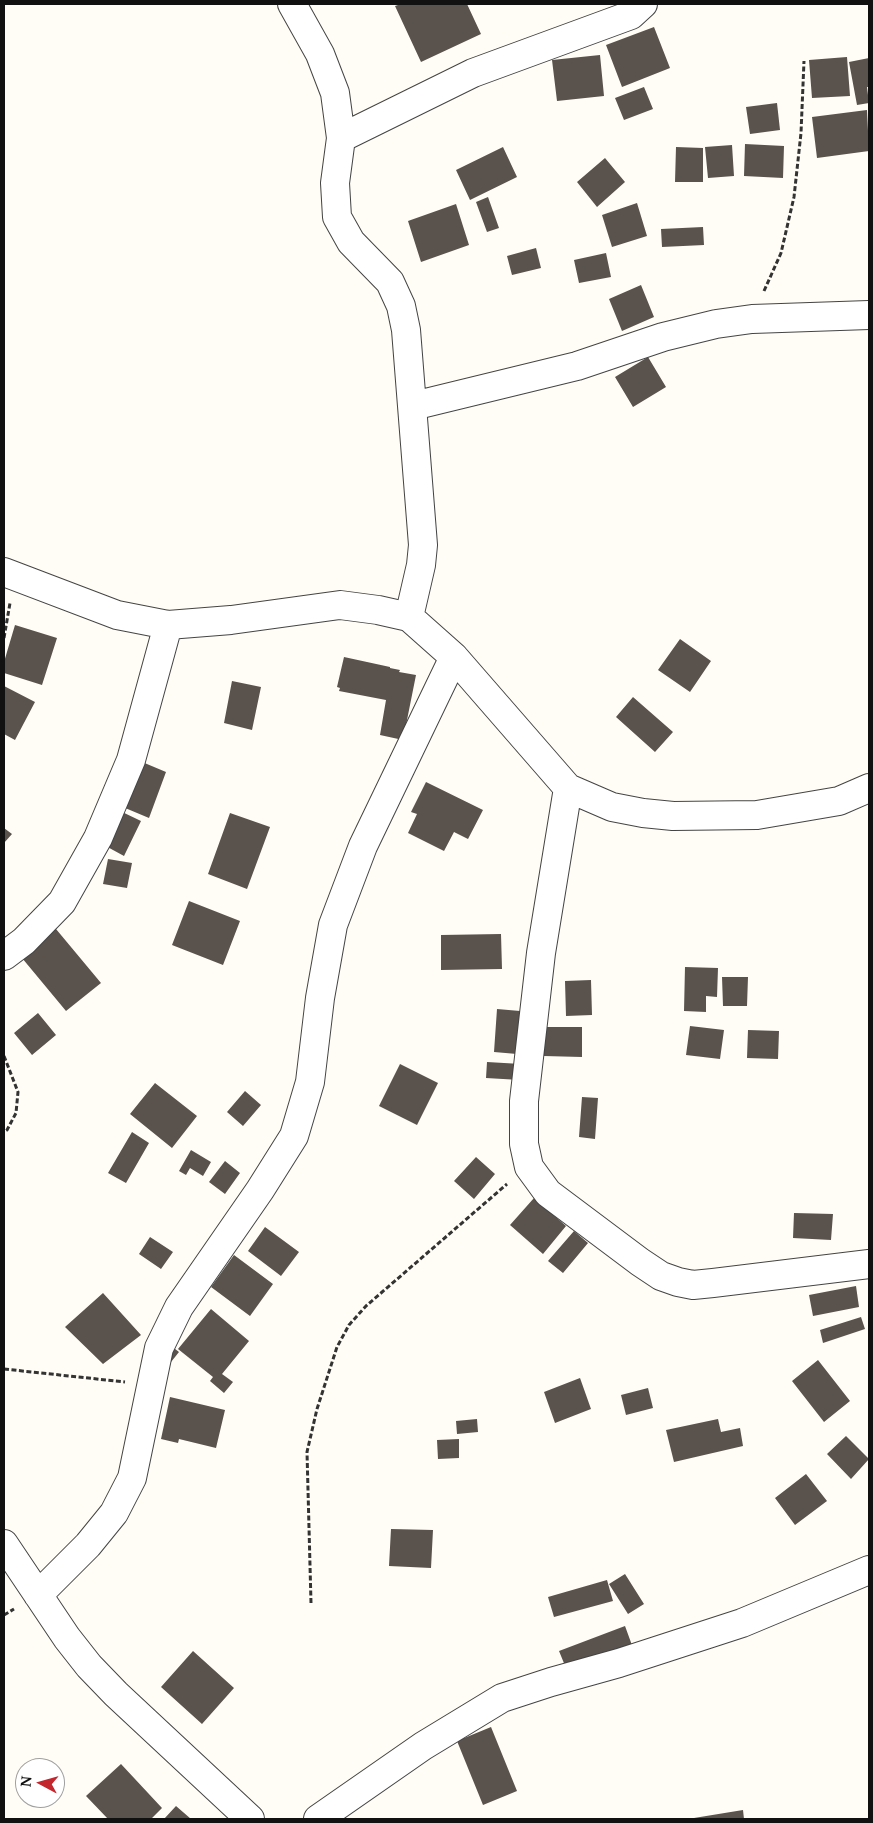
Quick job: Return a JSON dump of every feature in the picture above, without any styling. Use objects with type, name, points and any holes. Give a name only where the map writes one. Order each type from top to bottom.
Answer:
[{"type":"street","points":[[292,4],[320,54],[335,93],[341,138],[335,183],[337,217],[351,242],[390,282],[401,306],[406,330],[423,545],[421,566],[409,617]]},
{"type":"street","points":[[341,138],[472,73],[631,15],[643,4]]},
{"type":"street","points":[[413,406],[577,366],[663,336],[716,324],[752,319],[869,315]]},
{"type":"street","points":[[4,572],[117,615],[168,624],[231,620],[340,605],[378,610],[409,617],[454,657],[568,788],[612,807],[673,816],[757,814],[839,801],[869,788]]},
{"type":"street","points":[[4,956],[24,942],[62,902],[98,838],[131,760],[168,624]]},
{"type":"street","points":[[38,1595],[88,1544],[114,1513],[132,1478],[159,1348],[179,1307],[260,1190],[294,1136],[310,1082],[320,998],[333,925],[363,846],[454,657]]},
{"type":"street","points":[[568,788],[542,953],[524,1101],[524,1144],[529,1167],[548,1194],[640,1262],[662,1276],[678,1282],[693,1285],[869,1264]]},
{"type":"street","points":[[4,1544],[67,1638],[89,1666],[116,1694],[250,1819]]},
{"type":"street","points":[[318,1819],[424,1746],[502,1698],[742,1623],[869,1570]]},
{"type":"path","points":[[752,319],[781,253],[794,197],[801,134],[804,61]]},
{"type":"path","points":[[4,1056],[18,1092],[16,1113],[4,1132]]},
{"type":"path","points":[[311,1603],[307,1452],[317,1409],[337,1347],[349,1325],[366,1306],[492,1196],[529,1167]]},
{"type":"path","points":[[4,1369],[126,1382],[150,1387]]},
{"type":"building","points":[[401,4],[467,4],[481,34],[421,62],[395,6]]},
{"type":"building","points":[[654,27],[670,68],[622,87],[606,45]]},
{"type":"building","points":[[600,55],[604,96],[557,101],[552,60]]},
{"type":"building","points":[[847,57],[850,96],[812,98],[809,60]]},
{"type":"building","points":[[869,58],[869,87],[867,87],[869,103],[857,105],[849,62]]},
{"type":"building","points":[[644,87],[653,109],[624,120],[615,98]]},
{"type":"building","points":[[777,103],[780,130],[750,134],[746,107]]},
{"type":"building","points":[[867,110],[869,151],[817,158],[812,117]]},
{"type":"building","points":[[745,144],[784,146],[783,178],[744,176]]},
{"type":"building","points":[[732,145],[734,176],[708,178],[705,147]]},
{"type":"building","points":[[503,147],[517,177],[470,200],[456,170]]},
{"type":"building","points":[[676,147],[703,148],[703,182],[675,182]]},
{"type":"building","points":[[605,158],[625,182],[597,207],[577,182]]},
{"type":"building","points":[[488,197],[499,228],[487,232],[476,202]]},
{"type":"building","points":[[637,203],[647,236],[612,247],[602,215]]},
{"type":"building","points":[[456,204],[469,245],[421,262],[408,221]]},
{"type":"building","points":[[703,227],[704,245],[662,247],[661,229]]},
{"type":"building","points":[[536,248],[541,268],[512,275],[507,256]]},
{"type":"building","points":[[606,253],[611,277],[579,283],[574,260]]},
{"type":"building","points":[[641,285],[654,317],[622,331],[609,299]]},
{"type":"building","points":[[648,357],[666,387],[633,407],[615,377]]},
{"type":"building","points":[[15,625],[57,638],[42,685],[4,673],[4,662]]},
{"type":"building","points":[[680,639],[711,661],[690,692],[658,670]]},
{"type":"building","points":[[344,657],[416,675],[403,740],[380,735],[386,700],[339,691],[340,688],[337,687]]},
{"type":"building","points":[[232,681],[261,687],[252,730],[224,723]]},
{"type":"building","points":[[4,686],[35,702],[15,740],[4,734]]},
{"type":"building","points":[[633,697],[673,732],[655,752],[616,717]]},
{"type":"building","points":[[135,759],[166,772],[149,818],[118,805]]},
{"type":"building","points":[[426,782],[483,810],[468,839],[454,832],[444,851],[408,833],[417,814],[411,812]]},
{"type":"building","points":[[118,810],[141,821],[124,856],[102,844]]},
{"type":"building","points":[[230,813],[270,827],[247,889],[208,874]]},
{"type":"building","points":[[4,828],[12,834],[4,843]]},
{"type":"building","points":[[108,859],[132,863],[127,888],[103,884]]},
{"type":"building","points":[[189,901],[240,921],[223,965],[172,945]]},
{"type":"building","points":[[56,929],[101,983],[66,1011],[22,958]]},
{"type":"building","points":[[501,934],[502,969],[441,970],[441,935]]},
{"type":"building","points":[[685,967],[718,968],[717,997],[706,996],[706,1012],[684,1011]]},
{"type":"building","points":[[722,977],[748,977],[747,1006],[723,1006]]},
{"type":"building","points":[[591,980],[592,1015],[566,1016],[565,981]]},
{"type":"building","points":[[497,1009],[520,1011],[517,1054],[494,1052]]},
{"type":"building","points":[[38,1013],[56,1035],[32,1055],[14,1033]]},
{"type":"building","points":[[690,1026],[724,1030],[720,1059],[686,1055]]},
{"type":"building","points":[[544,1027],[582,1027],[582,1057],[544,1056]]},
{"type":"building","points":[[748,1030],[779,1031],[778,1059],[747,1058]]},
{"type":"building","points":[[487,1062],[521,1064],[520,1080],[486,1078]]},
{"type":"building","points":[[400,1064],[438,1083],[417,1125],[379,1106]]},
{"type":"building","points":[[155,1083],[197,1116],[172,1148],[130,1114]]},
{"type":"building","points":[[245,1091],[261,1105],[243,1126],[227,1112]]},
{"type":"building","points":[[582,1097],[598,1098],[595,1139],[579,1137]]},
{"type":"building","points":[[132,1132],[149,1143],[126,1183],[108,1173]]},
{"type":"building","points":[[191,1150],[211,1162],[203,1176],[190,1168],[186,1175],[179,1171]]},
{"type":"building","points":[[476,1157],[495,1174],[474,1199],[454,1181]]},
{"type":"building","points":[[225,1161],[240,1173],[225,1194],[209,1182]]},
{"type":"building","points":[[534,1198],[566,1226],[543,1254],[510,1225]]},
{"type":"building","points":[[794,1213],[833,1214],[831,1240],[793,1238]]},
{"type":"building","points":[[265,1227],[299,1252],[281,1276],[248,1251]]},
{"type":"building","points":[[574,1231],[588,1243],[563,1273],[548,1261]]},
{"type":"building","points":[[150,1237],[173,1252],[161,1269],[139,1254]]},
{"type":"building","points":[[234,1255],[273,1284],[250,1316],[211,1287]]},
{"type":"building","points":[[856,1286],[859,1307],[813,1316],[809,1295]]},
{"type":"building","points":[[103,1293],[141,1335],[103,1364],[65,1327]]},
{"type":"building","points":[[211,1309],[249,1341],[222,1374],[233,1382],[224,1393],[210,1381],[213,1377],[178,1349]]},
{"type":"building","points":[[861,1317],[865,1329],[823,1343],[820,1330]]},
{"type":"building","points":[[166,1342],[179,1352],[171,1362],[158,1353]]},
{"type":"building","points":[[818,1360],[850,1401],[824,1422],[792,1381]]},
{"type":"building","points":[[580,1378],[591,1409],[555,1423],[544,1392]]},
{"type":"building","points":[[648,1388],[653,1408],[626,1415],[621,1395]]},
{"type":"building","points":[[170,1397],[225,1410],[216,1448],[179,1439],[178,1443],[161,1439]]},
{"type":"building","points":[[477,1419],[478,1432],[457,1434],[456,1421]]},
{"type":"building","points":[[718,1419],[721,1432],[740,1428],[743,1446],[674,1462],[666,1430]]},
{"type":"building","points":[[846,1436],[869,1459],[851,1479],[827,1454]]},
{"type":"building","points":[[459,1439],[459,1458],[438,1459],[437,1440]]},
{"type":"building","points":[[806,1474],[827,1501],[795,1525],[775,1498]]},
{"type":"building","points":[[391,1529],[433,1530],[431,1568],[389,1566]]},
{"type":"building","points":[[625,1574],[644,1604],[628,1614],[609,1584]]},
{"type":"building","points":[[607,1580],[613,1601],[554,1617],[548,1597]]},
{"type":"building","points":[[625,1626],[633,1648],[568,1673],[559,1651]]},
{"type":"building","points":[[193,1651],[234,1688],[202,1724],[161,1687]]},
{"type":"building","points":[[491,1727],[517,1791],[483,1805],[457,1741]]},
{"type":"building","points":[[121,1764],[162,1808],[151,1819],[108,1819],[86,1796]]},
{"type":"building","points":[[176,1806],[191,1819],[164,1819]]},
{"type":"building","points":[[743,1810],[744,1819],[694,1819],[694,1818]]}]
